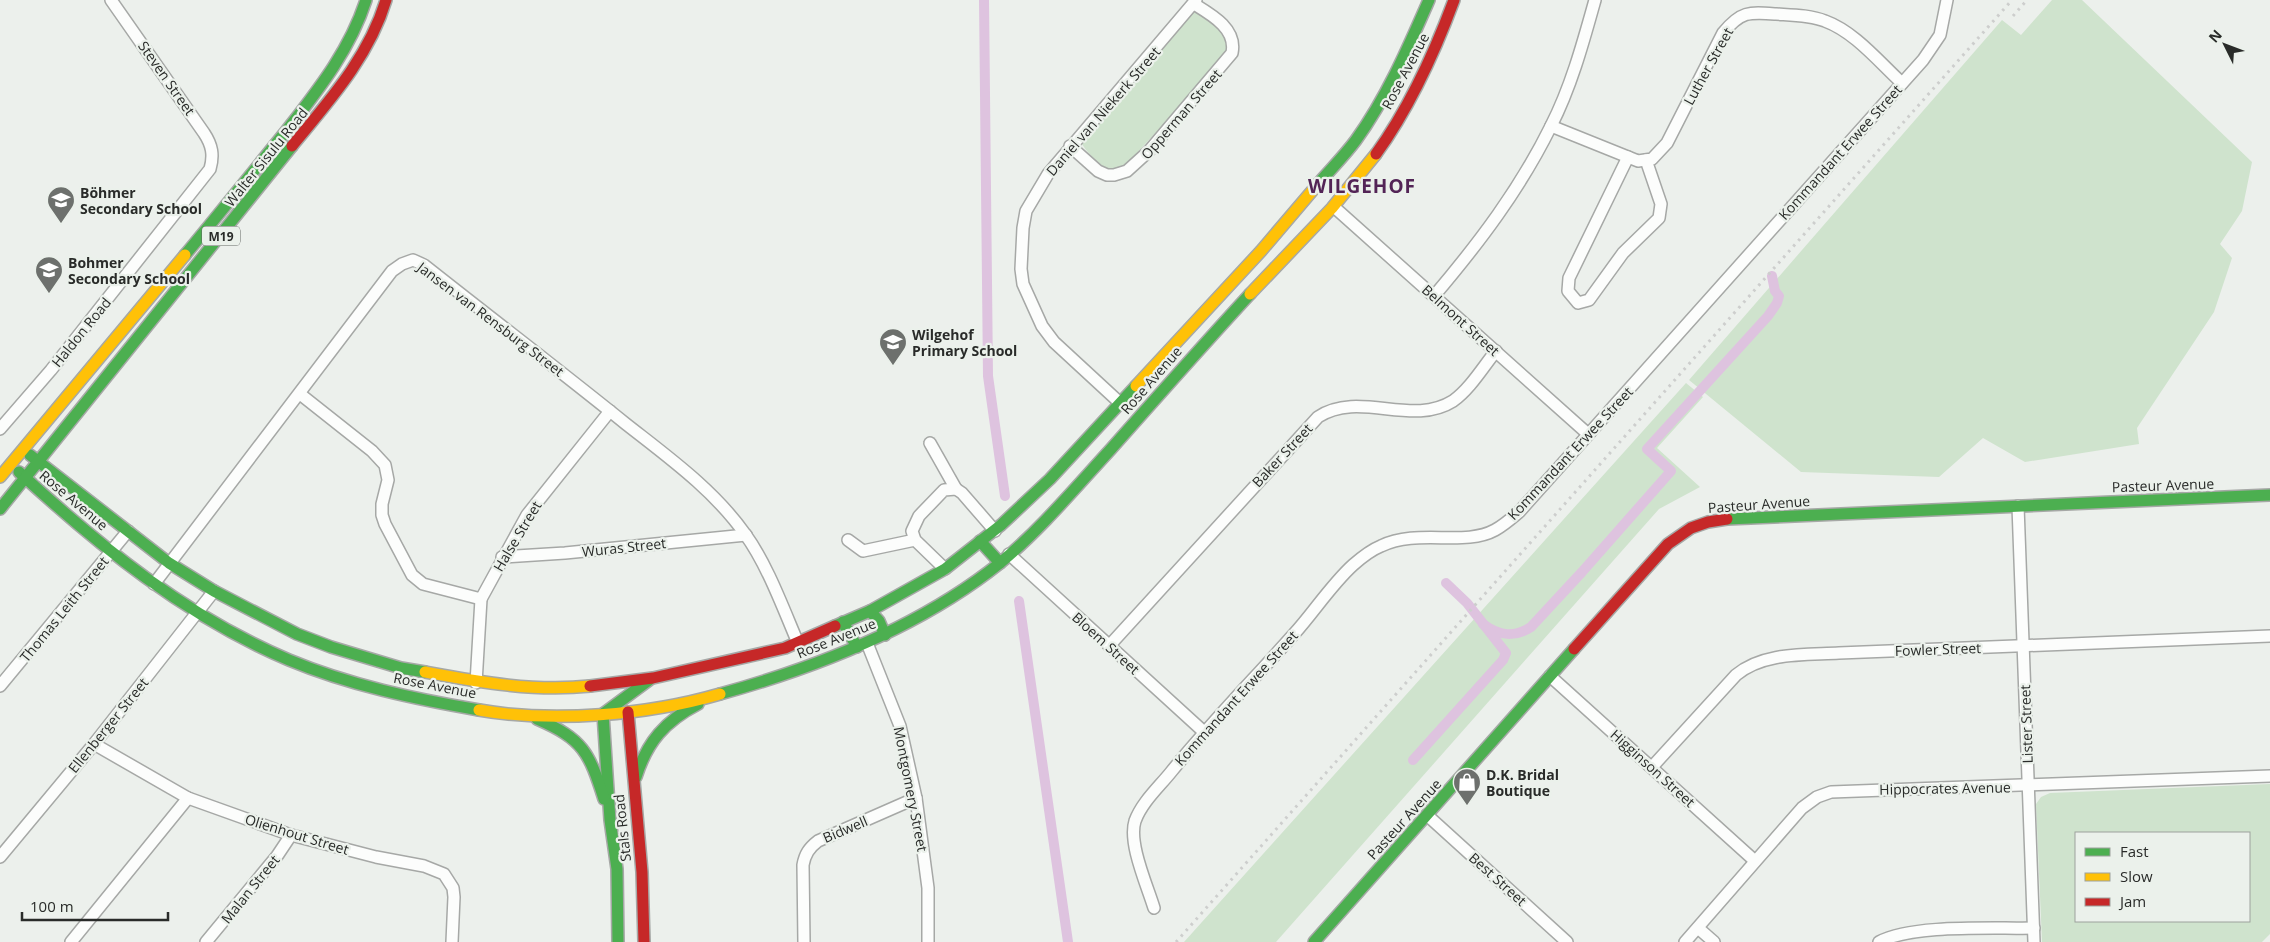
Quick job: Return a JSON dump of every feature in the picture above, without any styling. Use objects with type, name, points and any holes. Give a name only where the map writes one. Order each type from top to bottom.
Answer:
[{"type":"main road","name":"Walter Sisulu Road","points":[[0,477],[253,172],[335,67],[360,19],[366,0]]},
{"type":"main road","name":"Walter Sisulu Road","points":[[0,509],[349,76],[368,44],[382,14],[386,0]]},
{"type":"main road","name":"Rose Avenue","points":[[23,450],[169,564],[214,591],[297,634],[331,647],[401,668],[476,682],[542,688],[578,687],[653,678],[785,648],[870,610],[944,569],[980,541],[1007,534],[1072,493],[1147,406],[1334,207],[1338,182],[1355,141],[1395,76],[1429,0]]},
{"type":"main road","name":"Rose Avenue","points":[[10,465],[111,552],[154,584],[198,612],[257,645],[323,672],[377,689],[459,706],[531,716],[628,712],[717,695],[774,680],[885,635],[954,594],[1000,563],[1009,554],[1007,534],[1050,478],[1106,416],[1261,251],[1305,201],[1368,164],[1409,98],[1436,47],[1454,0]]},
{"type":"main road","points":[[335,67],[349,76]]},
{"type":"main road","points":[[1305,201],[1324,217]]},
{"type":"main road","points":[[185,254],[198,264]]},
{"type":"main road","points":[[116,338],[130,348]]},
{"type":"main road","points":[[1130,390],[1147,406]]},
{"type":"main road","points":[[1106,416],[1125,432]]},
{"type":"main road","name":"Pasteur Avenue","points":[[1314,942],[1428,816],[1671,540],[1693,526],[1728,519],[2270,495]]},
{"type":"main road","points":[[980,541],[1000,563]]},
{"type":"main road","points":[[870,610],[879,621],[885,635]]},
{"type":"main road","points":[[843,622],[862,645]]},
{"type":"main road","points":[[815,635],[828,659]]},
{"type":"main road","points":[[785,648],[792,658],[796,671]]},
{"type":"main road","points":[[603,714],[653,678]]},
{"type":"main road","points":[[578,687],[603,694],[618,702],[628,712]]},
{"type":"main road","points":[[633,787],[641,761],[658,730],[677,714],[717,695]]},
{"type":"main road","name":"Stals Road","points":[[628,712],[633,787],[642,872],[644,942]]},
{"type":"main road","name":"Stals Road","points":[[603,714],[610,820],[617,868],[618,942]]},
{"type":"main road","points":[[531,716],[567,732],[582,744],[592,759],[610,820]]},
{"type":"street","name":"Steven Street","points":[[111,0],[199,123],[210,142],[212,161]]},
{"type":"street","points":[[1434,296],[1491,226],[1552,126],[1572,76],[1595,0]]},
{"type":"street","name":"Kommandant Erwee Street","points":[[1154,908],[1133,835],[1136,819],[1149,798],[1204,732],[1294,634],[1352,565],[1366,554],[1380,546],[1411,536],[1455,537],[1485,534],[1495,530],[1519,512],[1935,46],[1940,35],[1947,0]]},
{"type":"street","name":"Opperman Street","points":[[1070,146],[1098,171],[1114,176],[1127,171],[1149,151],[1232,53],[1234,45],[1232,36],[1223,24],[1195,2]]},
{"type":"street","name":"Daniel van Niekerk Street","points":[[1119,402],[1054,342],[1042,326],[1023,284],[1021,246],[1026,211],[1048,174],[1070,146],[1195,2]]},
{"type":"street","name":"Luther Street","points":[[1646,160],[1658,155],[1667,143],[1723,33],[1733,21],[1748,12],[1798,15],[1824,20],[1838,26],[1902,83]]},
{"type":"street","points":[[1552,126],[1638,161],[1646,160],[1661,204],[1659,218],[1623,253],[1589,300],[1578,303],[1570,296],[1568,291],[1569,278],[1628,157]]},
{"type":"street","name":"Haldon Road","points":[[0,429],[51,370],[206,176],[212,161]]},
{"type":"street","name":"Belmont Street","points":[[1334,207],[1588,434]]},
{"type":"street","name":"Jansen van Rensburg Street","points":[[154,584],[392,271],[402,264],[413,260],[424,265],[610,411],[691,476],[728,512],[746,535],[776,592],[798,643]]},
{"type":"street","name":"Baker Street","points":[[1109,646],[1318,416],[1328,410],[1345,406],[1424,412],[1437,408],[1455,399],[1496,351]]},
{"type":"street","points":[[300,394],[385,464],[388,480],[382,504],[382,514],[412,575],[422,584],[481,600]]},
{"type":"street","name":"Halse Street","points":[[476,682],[481,600],[502,557],[527,515],[610,411]]},
{"type":"street","points":[[930,444],[956,489],[1007,534]]},
{"type":"street","points":[[944,569],[915,540],[912,531],[919,516],[944,490],[956,489]]},
{"type":"street","name":"Lister Street","points":[[2018,506],[2034,942]]},
{"type":"street","name":"Thomas Leith Street","points":[[0,686],[128,531]]},
{"type":"street","name":"Wuras Street","points":[[502,557],[565,553],[746,535]]},
{"type":"street","points":[[848,540],[863,551],[915,540]]},
{"type":"street","name":"Bloem Street","points":[[1009,554],[1204,732]]},
{"type":"street","name":"Ellenberger Street","points":[[0,857],[94,744],[214,591]]},
{"type":"street","name":"Fowler Street","points":[[1652,767],[1736,675],[1744,668],[1759,661],[1820,654],[2270,636]]},
{"type":"street","name":"Montgomery Street","points":[[862,645],[900,726],[916,798],[928,888],[928,942]]},
{"type":"street","name":"Higginson Street","points":[[1550,676],[1755,862]]},
{"type":"street","name":"Olienhout Street","points":[[94,744],[188,798],[290,835],[376,857],[424,866],[444,874],[452,888],[454,922],[452,942]]},
{"type":"street","name":"Hippocrates Avenue","points":[[1685,942],[1802,808],[1817,797],[1831,792],[2270,776]]},
{"type":"street","points":[[71,942],[188,798]]},
{"type":"street","name":"Bidwell","points":[[804,942],[803,865],[804,856],[810,847],[818,841],[916,798]]},
{"type":"street","name":"Best Street","points":[[1428,816],[1568,942]]},
{"type":"street","name":"Malan Street","points":[[206,942],[277,856],[290,835]]},
{"type":"street","points":[[1698,928],[1714,942]]},
{"type":"street","points":[[1878,942],[1904,937],[2034,928]]},
{"type":"green space","points":[[2052,0],[2082,0],[2252,162],[2242,211],[2220,244],[2232,258],[2214,312],[2137,428],[2139,444],[2025,462],[1983,438],[1939,477],[1801,472],[1689,380],[2002,20],[2021,35]]},
{"type":"green space","points":[[1198,12],[1217,23],[1226,32],[1229,45],[1228,54],[1125,166],[1113,170],[1099,163],[1090,155],[1081,142],[1192,13]]},
{"type":"green space","points":[[1686,383],[1703,397],[1657,448],[1700,487],[1659,509],[1276,942],[1184,942]]},
{"type":"green space","points":[[2270,784],[2270,934],[2262,942],[2042,942],[2036,804],[2041,797],[2050,793]]},
{"type":"waterway","points":[[984,0],[988,376],[1005,496]]},
{"type":"waterway","points":[[1483,624],[1495,631],[1507,634],[1519,633],[1531,627],[1671,471],[1647,449],[1768,316],[1777,303],[1779,296],[1775,291],[1772,276]]},
{"type":"waterway","points":[[1413,760],[1503,660],[1506,653],[1467,603],[1446,583]]},
{"type":"waterway","points":[[1019,601],[1068,942]]},
{"type":"railway","points":[[1176,942],[2012,0]]},
{"type":"railway","points":[[2013,16],[2027,0]]},
{"type":"traffic: fast","points":[[185,255],[287,130],[332,69],[351,36],[366,0]]},
{"type":"traffic: fast","points":[[1318,184],[1352,146],[1378,107],[1405,54],[1429,0]]},
{"type":"traffic: fast","points":[[0,509],[292,146]]},
{"type":"traffic: fast","points":[[720,694],[831,658],[867,642],[936,607],[1000,563],[1057,508],[1250,294]]},
{"type":"traffic: fast","points":[[835,626],[870,611],[945,569],[1001,525],[1050,479],[1136,386]]},
{"type":"traffic: fast","points":[[30,455],[169,563],[214,591],[297,634],[331,647],[401,668],[425,672]]},
{"type":"traffic: fast","points":[[19,472],[81,527],[146,578],[215,623],[251,643],[289,660],[335,677],[407,696],[479,710]]},
{"type":"traffic: fast","points":[[1727,519],[2270,495]]},
{"type":"traffic: fast","points":[[980,541],[1000,563]]},
{"type":"traffic: fast","points":[[870,611],[879,621],[885,635]]},
{"type":"traffic: fast","points":[[843,622],[857,647]]},
{"type":"traffic: fast","points":[[1314,942],[1574,649]]},
{"type":"traffic: fast","points":[[603,714],[649,680]]},
{"type":"traffic: fast","points":[[636,777],[646,753],[659,734],[676,718],[698,704]]},
{"type":"traffic: fast","points":[[603,714],[610,820],[617,869],[618,942]]},
{"type":"traffic: fast","points":[[537,719],[565,733],[582,749],[594,769],[604,799]]},
{"type":"traffic: slow","points":[[1250,294],[1332,208],[1376,154]]},
{"type":"traffic: slow","points":[[1136,386],[1261,251],[1318,184]]},
{"type":"traffic: slow","points":[[0,477],[185,255]]},
{"type":"traffic: slow","points":[[425,672],[528,687],[569,688],[590,686]]},
{"type":"traffic: slow","points":[[479,710],[538,716],[600,715],[662,707],[720,694]]},
{"type":"traffic: jam","points":[[292,146],[334,95],[359,59],[379,21],[386,0]]},
{"type":"traffic: jam","points":[[1376,154],[1400,118],[1420,80],[1454,0]]},
{"type":"traffic: jam","points":[[1574,649],[1668,544],[1691,528],[1708,522],[1727,519]]},
{"type":"traffic: jam","points":[[590,686],[653,678],[785,648],[835,626]]},
{"type":"traffic: jam","points":[[628,712],[642,872],[644,942]]},
{"type":"place","name":"Böhmer Secondary School","points":[[61,224]]},
{"type":"place","name":"Bohmer Secondary School","points":[[49,294]]},
{"type":"place","name":"Wilgehof Primary School","points":[[893,366]]},
{"type":"place","name":"D.K. Bridal Boutique","points":[[1467,806]]},
{"type":"district","name":"WILGEHOF","points":[[1362,186]]}]
